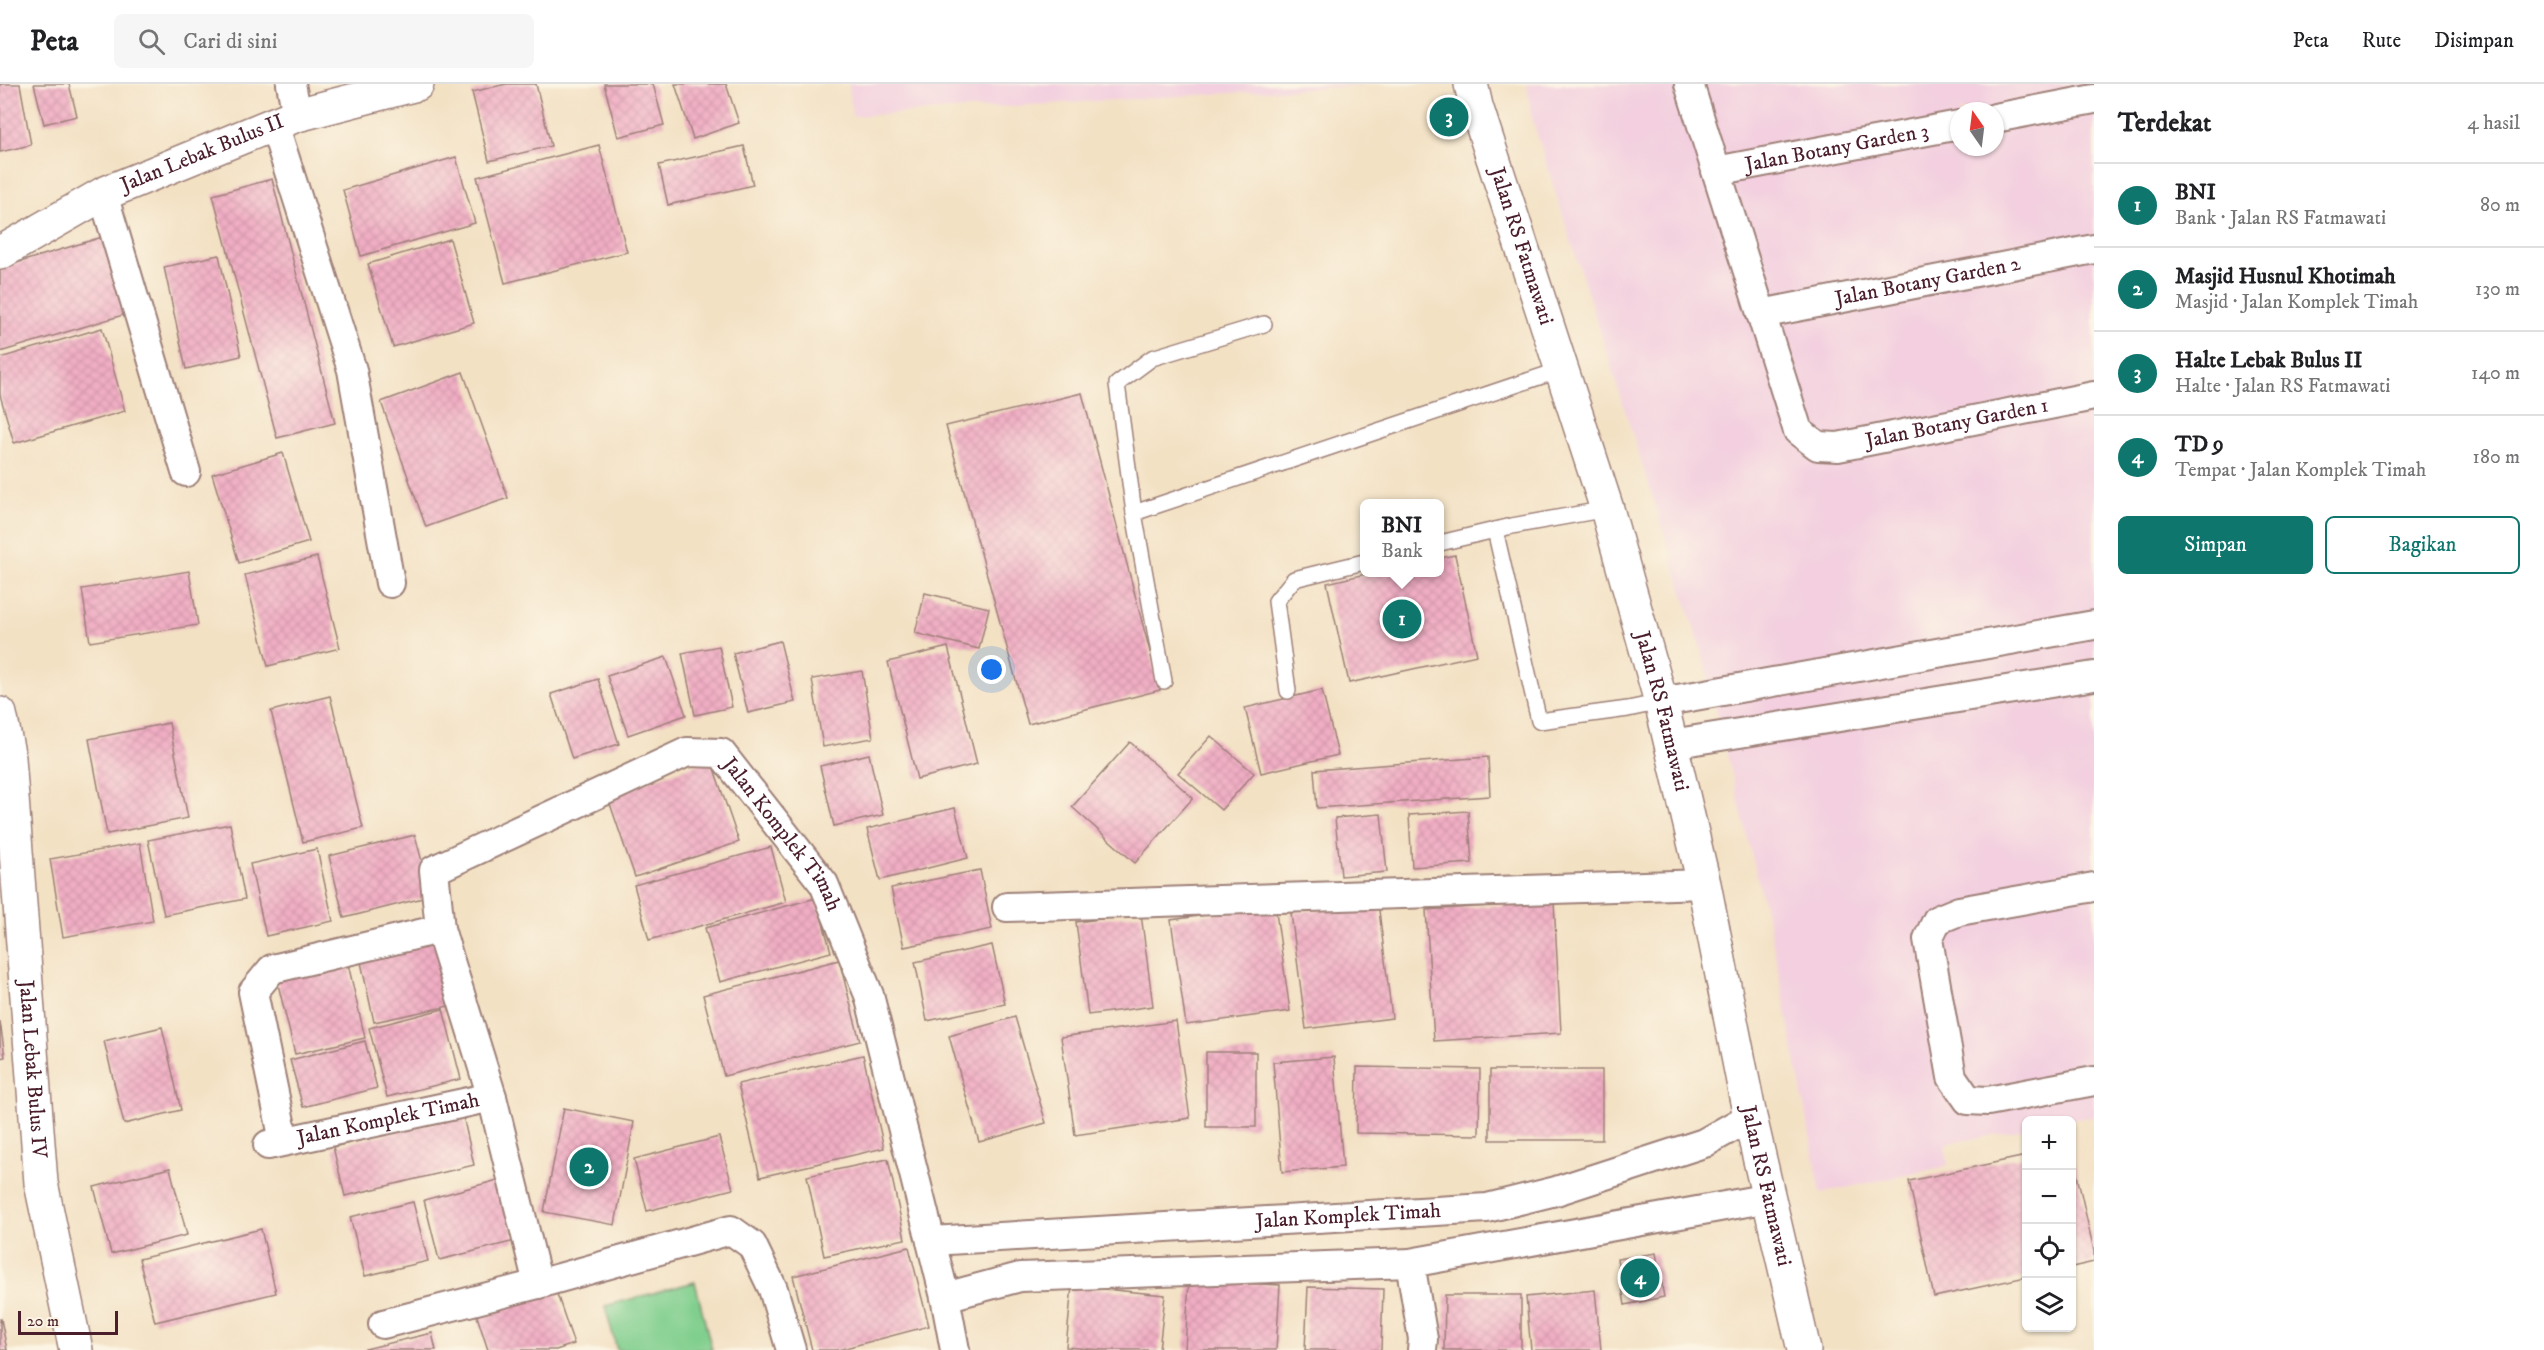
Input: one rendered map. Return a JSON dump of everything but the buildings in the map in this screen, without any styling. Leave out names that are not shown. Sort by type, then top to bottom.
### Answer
[{"type":"main road","name":"Jalan Lebak Bulus II","points":[[0,253],[103,194],[287,108],[417,84]]},
{"type":"main road","name":"Jalan RS Fatmawati","points":[[1471,84],[1560,370],[1607,508],[1660,702],[1704,884],[1750,1117],[1804,1350]]},
{"type":"main road","name":"Jalan Lebak Bulus IV","points":[[0,714],[9,758],[41,1183],[76,1350]]},
{"type":"street","points":[[1689,84],[1761,314]]},
{"type":"street","points":[[2004,116],[2094,99]]},
{"type":"street","points":[[287,108],[352,370],[390,583]]},
{"type":"street","name":"Jalan Botany Garden 3","points":[[1716,171],[1950,127]]},
{"type":"street","points":[[103,194],[186,472]]},
{"type":"street","name":"Jalan Botany Garden 2","points":[[1761,314],[2094,249]]},
{"type":"street","name":"Jalan Botany Garden 1","points":[[1761,314],[1798,431],[1818,446],[1838,447],[2094,396]]},
{"type":"street","points":[[1660,702],[2094,625]]},
{"type":"street","points":[[1671,744],[2094,676]]},
{"type":"street","name":"Jalan Komplek Timah","points":[[538,1284],[492,1097],[440,928],[434,870],[687,752],[721,753],[824,884],[869,995],[945,1297],[955,1350]]},
{"type":"street","points":[[1007,907],[1704,884]]},
{"type":"street","points":[[2094,887],[1959,911],[1937,920],[1928,939],[1952,1077],[1968,1100],[1988,1101],[2094,1081]]},
{"type":"street","name":"Jalan Komplek Timah","points":[[440,928],[272,969],[253,992],[276,1143],[492,1097]]},
{"type":"street","name":"Jalan Komplek Timah","points":[[931,1241],[1487,1208],[1556,1191],[1704,1143],[1750,1117]]},
{"type":"street","points":[[945,1297],[1020,1277],[1410,1263],[1770,1198]]},
{"type":"street","points":[[383,1324],[538,1284],[731,1230],[752,1245],[773,1289],[791,1350]]},
{"type":"street","points":[[1015,1237],[1020,1277]]},
{"type":"street","points":[[1410,1263],[1423,1339],[1422,1350]]},
{"type":"lane","points":[[1164,681],[1134,513],[1117,384],[1152,358],[1264,324]]},
{"type":"lane","points":[[1134,513],[1560,370]]},
{"type":"lane","points":[[1444,542],[1607,508]]},
{"type":"lane","points":[[1495,530],[1539,721],[1628,709],[1660,702]]},
{"type":"lane","points":[[1288,691],[1276,601],[1294,579],[1360,563]]},
{"type":"shaded area","points":[[849,84],[1364,84],[1364,85],[852,116]]},
{"type":"shaded area","points":[[1527,84],[2094,84],[2094,1116],[2076,1119],[2076,1116],[2022,1116],[2022,1130],[1945,1144],[1948,1166],[1821,1193],[1771,933],[1701,649],[1531,115]]},
{"type":"green space","points":[[695,1282],[712,1350],[617,1350],[605,1306]]},
{"type":"place","name":"Halte Lebak Bulus II","points":[[1449,117]]},
{"type":"place","name":"BNI","points":[[1402,619]]},
{"type":"place","name":"Masjid Husnul Khotimah","points":[[589,1167]]},
{"type":"place","name":"TD 9","points":[[1640,1278]]}]
